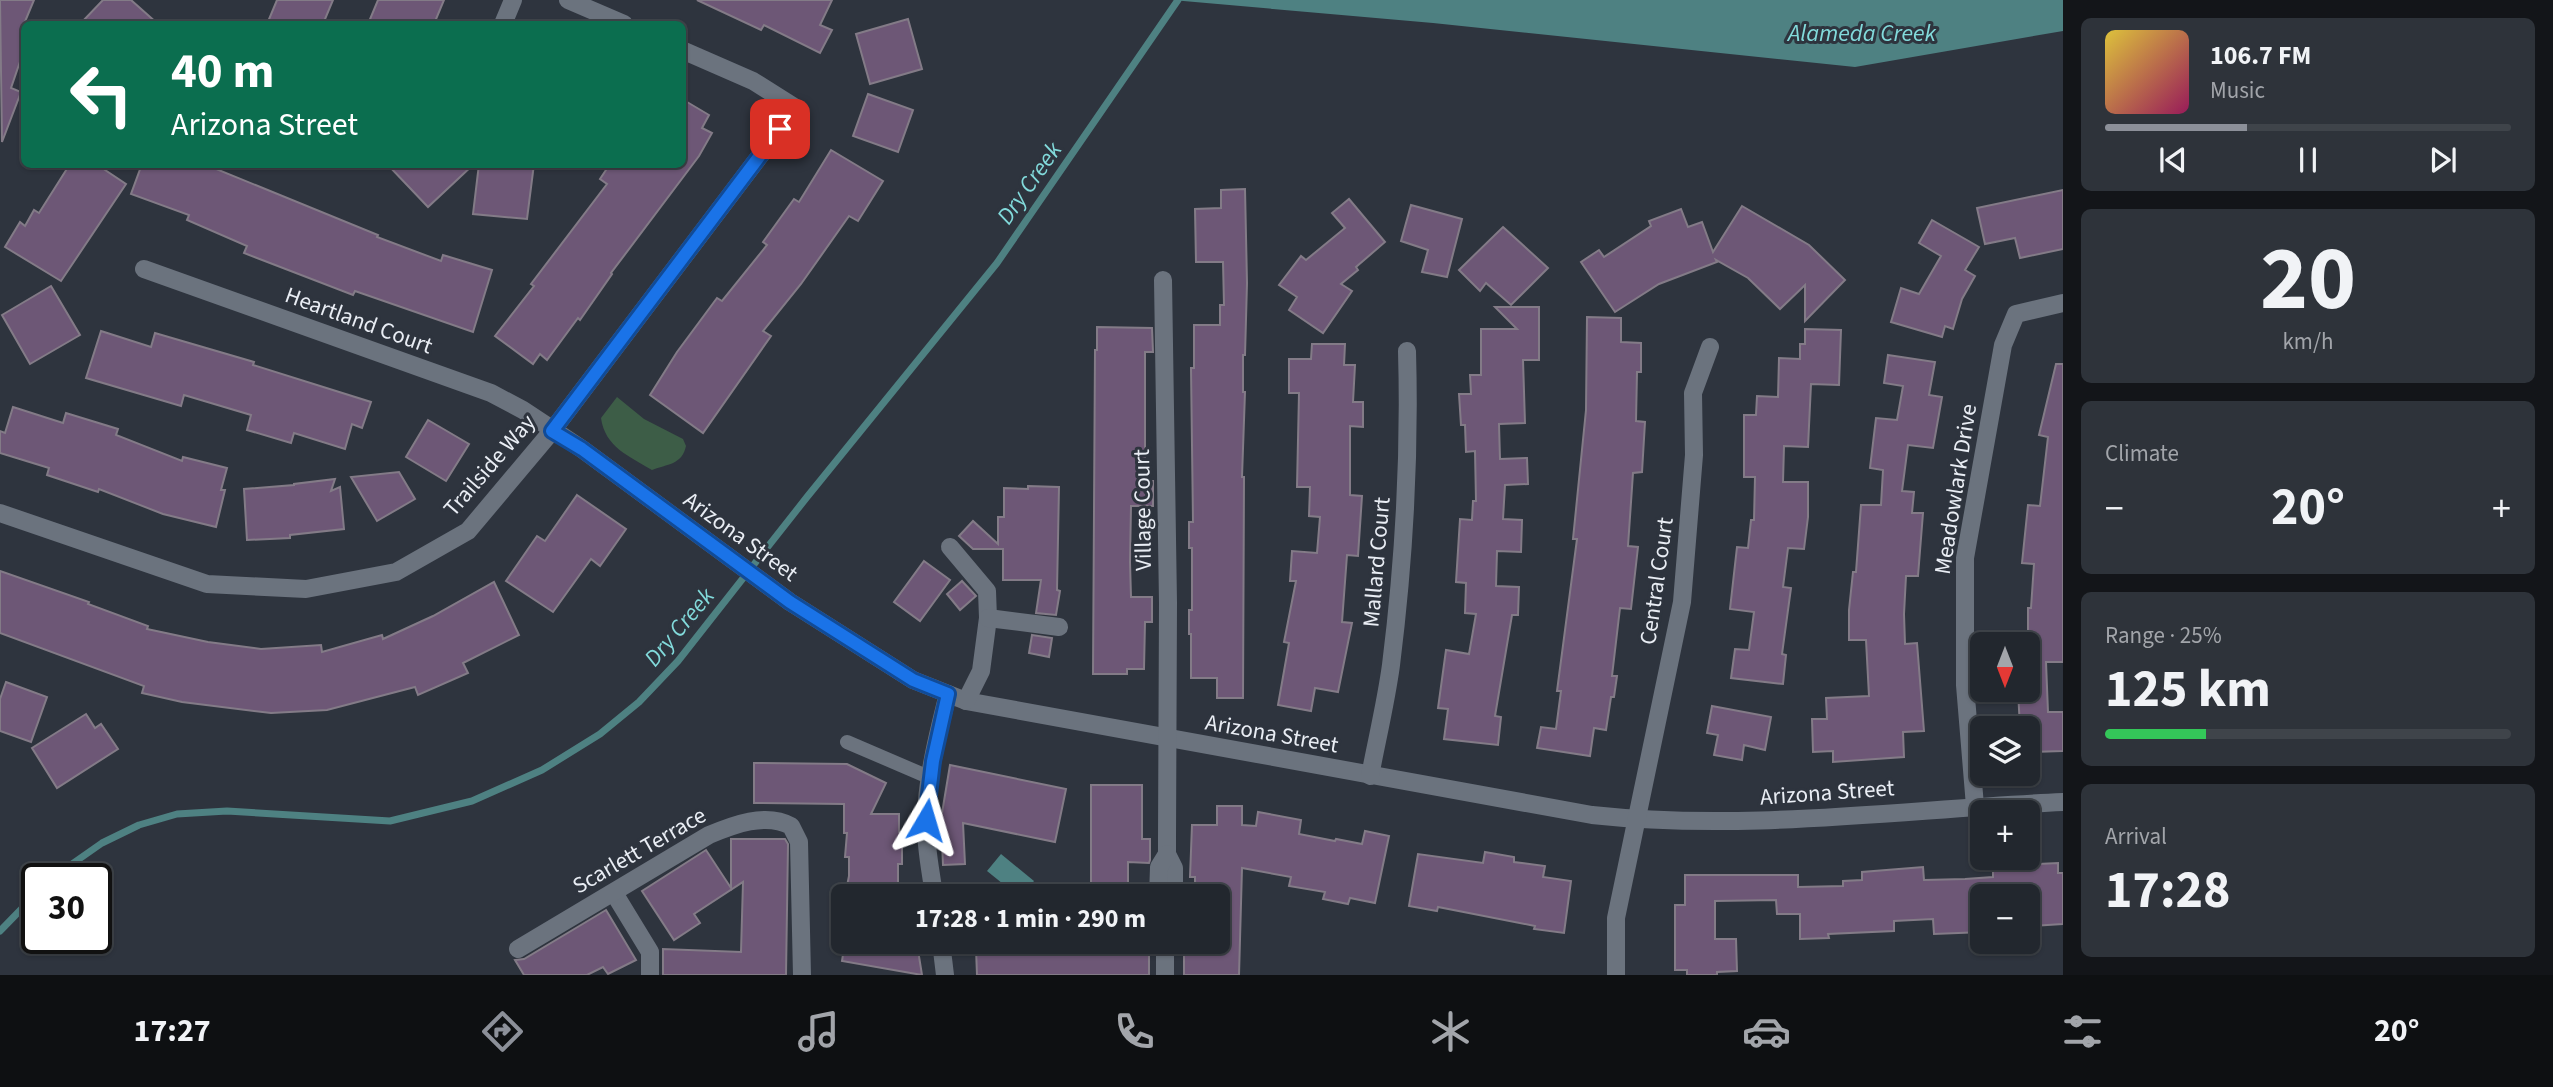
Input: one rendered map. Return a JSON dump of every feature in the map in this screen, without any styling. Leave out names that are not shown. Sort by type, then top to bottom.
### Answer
[{"type":"street","points":[[504,21],[513,0]]},
{"type":"street","points":[[568,0],[617,21]]},
{"type":"street","name":"Trailside Way","points":[[0,513],[207,584],[306,589],[396,572],[468,531],[552,431],[796,108],[752,81],[686,52]]},
{"type":"street","name":"Heartland Court","points":[[144,269],[491,393],[523,410],[552,431]]},
{"type":"street","name":"Village Court","points":[[1163,280],[1168,603],[1167,854]]},
{"type":"street","name":"Meadowlark Drive","points":[[1975,800],[1965,685],[1965,558],[2003,345],[2017,314],[2063,303]]},
{"type":"street","name":"Central Court","points":[[1616,975],[1616,918],[1682,602],[1694,455],[1693,393],[1710,347]]},
{"type":"street","name":"Mallard Court","points":[[1370,776],[1391,668],[1404,537],[1409,434],[1407,351]]},
{"type":"street","name":"Arizona Street","points":[[552,431],[582,449],[790,602],[913,680],[966,701],[1370,776],[1592,815],[1635,820],[1768,822],[1970,806]]},
{"type":"street","points":[[950,547],[987,591],[988,618],[981,671],[966,701]]},
{"type":"street","points":[[988,618],[1059,626]]},
{"type":"street","points":[[932,884],[926,820],[941,720],[948,694]]},
{"type":"street","name":"Arizona Street","points":[[2040,803],[2063,802]]},
{"type":"street","name":"Scarlett Terrace","points":[[518,949],[709,835],[731,826],[763,820],[791,825],[800,842],[802,975]]},
{"type":"street","points":[[1158,884],[1158,867],[1167,854]]},
{"type":"street","points":[[1167,854],[1174,869],[1174,884]]},
{"type":"street","points":[[614,893],[650,952],[650,975]]},
{"type":"street","points":[[942,954],[945,975]]},
{"type":"street","points":[[1165,954],[1165,975]]},
{"type":"lane","points":[[847,742],[931,778]]},
{"type":"shaded area","points":[[617,397],[644,419],[683,439],[686,446],[681,457],[673,463],[652,470],[619,450],[607,436],[601,418]]},
{"type":"water","name":"Alameda Creek","points":[[1172,0],[2063,0],[2063,31],[1855,67],[1433,23]]},
{"type":"water","points":[[1001,854],[1034,881],[1032,884],[1003,884],[987,871]]},
{"type":"building","points":[[0,0],[34,0],[25,21],[21,21],[21,59],[11,88],[21,92],[2,142]]},
{"type":"building","points":[[103,0],[131,0],[155,21],[83,21]]},
{"type":"building","points":[[277,0],[333,0],[324,21],[268,21]]},
{"type":"building","points":[[378,0],[444,0],[435,21],[369,21]]},
{"type":"building","points":[[697,0],[832,0],[820,25],[832,30],[820,53],[764,25],[761,30]]},
{"type":"building","points":[[908,19],[922,69],[870,84],[856,34]]},
{"type":"building","points":[[868,94],[913,110],[898,152],[853,136]]},
{"type":"building","points":[[686,101],[709,115],[702,128],[712,133],[699,156],[611,273],[580,320],[578,318],[547,360],[540,354],[533,364],[495,336],[607,184],[600,179],[607,168],[686,168]]},
{"type":"building","points":[[831,150],[883,181],[858,221],[849,216],[801,284],[763,331],[771,336],[703,433],[650,395],[677,352],[717,298],[722,301],[767,245],[763,242],[794,199],[799,202]]},
{"type":"building","points":[[67,168],[102,168],[126,184],[61,281],[5,247],[20,222],[25,226],[34,210],[39,213]]},
{"type":"building","points":[[141,168],[214,168],[441,261],[443,255],[492,270],[473,332],[355,291],[353,295],[244,253],[247,246],[187,220],[189,215],[131,194]]},
{"type":"building","points":[[391,168],[470,168],[428,207]]},
{"type":"building","points":[[479,168],[533,168],[527,219],[473,214]]},
{"type":"building","points":[[1245,189],[1247,283],[1243,355],[1243,698],[1217,698],[1217,678],[1191,678],[1191,368],[1194,368],[1194,325],[1220,325],[1220,305],[1224,305],[1223,262],[1196,262],[1195,209],[1221,208],[1221,190]]},
{"type":"building","points":[[2063,190],[2063,249],[2020,258],[2015,238],[1985,244],[1977,208]]},
{"type":"building","points":[[1349,199],[1385,242],[1341,284],[1352,291],[1323,333],[1289,310],[1297,297],[1279,285],[1301,256],[1306,260],[1345,228],[1332,213]]},
{"type":"building","points":[[1411,205],[1462,219],[1447,277],[1422,272],[1428,250],[1401,241]]},
{"type":"building","points":[[1742,206],[1809,245],[1845,280],[1805,321],[1805,285],[1780,309],[1748,278],[1716,260],[1717,262],[1659,284],[1615,312],[1581,262],[1599,250],[1604,257],[1651,226],[1649,221],[1681,209],[1688,227],[1702,222],[1713,252]]},
{"type":"building","points":[[1932,220],[1979,247],[1965,270],[1975,276],[1962,299],[1953,329],[1945,326],[1942,337],[1891,322],[1901,288],[1919,294],[1941,256],[1919,243]]},
{"type":"building","points":[[1503,227],[1548,268],[1511,305],[1486,283],[1480,291],[1459,270]]},
{"type":"building","points":[[51,286],[80,335],[30,364],[2,315]]},
{"type":"building","points":[[1495,307],[1539,307],[1539,360],[1523,360],[1525,423],[1499,424],[1500,459],[1527,458],[1528,484],[1505,485],[1503,519],[1522,520],[1521,552],[1497,551],[1496,586],[1519,587],[1518,615],[1512,615],[1495,716],[1501,717],[1498,745],[1444,739],[1448,709],[1438,708],[1446,650],[1469,654],[1476,614],[1465,613],[1466,583],[1456,582],[1460,519],[1472,520],[1473,501],[1476,501],[1475,451],[1466,452],[1465,425],[1461,425],[1459,394],[1471,394],[1470,375],[1481,375],[1481,329],[1517,329]]},
{"type":"building","points":[[1587,317],[1621,318],[1621,342],[1641,343],[1641,372],[1637,372],[1636,421],[1645,422],[1642,472],[1633,473],[1628,546],[1638,547],[1631,609],[1620,608],[1612,676],[1617,676],[1614,697],[1611,697],[1606,730],[1594,728],[1590,756],[1537,748],[1541,727],[1556,729],[1561,691],[1557,691],[1577,539],[1573,539],[1586,410]]},
{"type":"building","points":[[1097,327],[1152,328],[1153,352],[1145,352],[1145,481],[1153,481],[1153,506],[1131,506],[1130,562],[1131,597],[1152,597],[1152,622],[1145,622],[1144,669],[1127,669],[1127,674],[1093,674]]},
{"type":"building","points":[[1805,329],[1841,330],[1839,385],[1811,384],[1808,447],[1784,446],[1783,482],[1808,482],[1808,517],[1804,549],[1788,548],[1783,587],[1791,588],[1782,654],[1786,655],[1783,684],[1731,678],[1735,649],[1749,650],[1754,612],[1730,609],[1737,547],[1748,548],[1751,520],[1754,520],[1755,477],[1744,477],[1744,415],[1756,415],[1757,396],[1778,397],[1779,358],[1800,359],[1800,344],[1805,344]]},
{"type":"building","points":[[101,331],[151,347],[155,333],[254,362],[253,365],[371,402],[362,428],[352,424],[345,449],[294,433],[291,443],[247,430],[251,415],[184,395],[181,406],[86,378]]},
{"type":"building","points":[[1312,344],[1345,344],[1344,365],[1355,365],[1353,402],[1363,402],[1363,427],[1350,426],[1350,495],[1362,496],[1358,556],[1347,555],[1342,622],[1352,623],[1338,692],[1315,688],[1311,711],[1278,705],[1289,643],[1284,642],[1296,581],[1290,581],[1292,551],[1317,553],[1320,517],[1309,516],[1310,487],[1297,487],[1299,393],[1289,393],[1289,359],[1311,359]]},
{"type":"building","points":[[1888,355],[1935,362],[1929,395],[1942,397],[1933,448],[1908,445],[1902,491],[1914,492],[1912,513],[1923,513],[1918,576],[1906,576],[1904,614],[1905,644],[1917,643],[1924,731],[1903,732],[1904,757],[1833,762],[1833,751],[1813,752],[1812,719],[1827,719],[1826,698],[1869,696],[1866,640],[1849,640],[1849,610],[1853,572],[1856,572],[1861,505],[1881,505],[1883,470],[1870,468],[1876,418],[1897,420],[1903,386],[1884,383]]},
{"type":"building","points":[[2056,364],[2063,364],[2063,662],[2046,662],[2048,712],[2063,712],[2063,751],[2040,752],[2040,716],[2019,716],[2019,702],[2040,702],[2040,632],[2028,632],[2028,608],[2031,608],[2034,564],[2022,563],[2028,505],[2040,506],[2048,437],[2039,435]]},
{"type":"building","points":[[13,407],[63,423],[66,413],[118,429],[116,435],[182,461],[183,457],[227,468],[216,527],[163,514],[99,489],[98,492],[47,475],[49,468],[0,453],[0,431],[5,433]]},
{"type":"building","points":[[428,420],[469,444],[446,481],[406,457]]},
{"type":"building","points":[[399,472],[415,499],[377,521],[351,477]]},
{"type":"building","points":[[335,479],[331,491],[340,487],[344,529],[290,535],[290,538],[247,540],[244,489]]},
{"type":"building","points":[[1028,486],[1059,487],[1057,590],[1060,591],[1056,615],[1036,613],[1041,580],[1003,580],[1003,549],[973,549],[959,536],[973,521],[998,544],[998,517],[1004,517],[1004,488],[1028,489]]},
{"type":"building","points":[[577,495],[626,529],[600,566],[591,559],[553,612],[506,581],[537,536],[545,541]]},
{"type":"building","points":[[924,561],[950,580],[920,621],[894,602]]},
{"type":"building","points":[[0,571],[89,602],[88,604],[148,626],[147,629],[208,642],[261,649],[321,645],[322,652],[382,635],[383,639],[433,616],[494,582],[519,635],[463,663],[468,673],[418,695],[415,687],[327,710],[271,713],[182,702],[142,693],[144,686],[0,633]]},
{"type":"building","points":[[962,581],[976,596],[960,610],[947,594]]},
{"type":"building","points":[[1032,635],[1052,638],[1049,657],[1029,653]]},
{"type":"building","points":[[6,682],[47,697],[31,742],[0,731],[0,699]]},
{"type":"building","points":[[1712,706],[1771,717],[1765,750],[1744,745],[1742,760],[1714,755],[1718,735],[1707,733]]},
{"type":"building","points":[[86,714],[95,728],[101,724],[118,749],[57,788],[32,748]]},
{"type":"building","points":[[754,763],[847,764],[886,783],[871,814],[899,814],[902,864],[898,864],[898,883],[847,884],[849,857],[845,857],[847,833],[844,833],[844,804],[754,803]]},
{"type":"building","points":[[950,765],[1066,789],[1055,842],[963,823],[965,864],[943,865],[941,819]]},
{"type":"building","points":[[1091,785],[1142,785],[1142,839],[1150,839],[1149,863],[1128,862],[1128,884],[1091,884]]},
{"type":"building","points":[[1217,806],[1242,806],[1242,825],[1256,826],[1258,812],[1301,820],[1299,834],[1335,841],[1362,844],[1365,831],[1389,836],[1375,903],[1350,898],[1348,904],[1323,899],[1325,892],[1289,886],[1291,877],[1242,868],[1239,975],[1184,975],[1184,954],[1230,954],[1230,884],[1195,884],[1195,877],[1190,877],[1192,825],[1217,825]]},
{"type":"building","points":[[731,839],[785,839],[788,844],[786,975],[663,975],[663,949],[741,952],[743,882],[694,914],[700,923],[674,940],[642,891],[706,850],[731,888]]},
{"type":"building","points":[[1485,852],[1514,857],[1514,862],[1545,866],[1543,877],[1571,881],[1564,933],[1534,929],[1535,926],[1438,907],[1437,911],[1409,906],[1418,854],[1483,863]]},
{"type":"building","points":[[2058,863],[2058,873],[2063,873],[2063,924],[2040,925],[2040,884],[1970,884],[1970,933],[1934,934],[1933,919],[1894,921],[1894,931],[1828,934],[1829,938],[1800,939],[1800,914],[1777,914],[1776,900],[1715,901],[1715,939],[1736,939],[1737,971],[1717,972],[1717,975],[1687,975],[1687,970],[1675,970],[1675,905],[1685,905],[1685,875],[1798,875],[1798,887],[1843,886],[1843,881],[1862,880],[1862,872],[1923,867],[1924,880],[1965,879],[1993,877],[1993,870],[2040,870],[2040,864]]},
{"type":"building","points":[[606,910],[636,960],[608,974],[603,967],[587,975],[524,975],[515,960],[524,959]]},
{"type":"building","points":[[843,954],[919,954],[922,975],[842,961]]},
{"type":"building","points":[[976,954],[1149,954],[1149,975],[977,975]]},
{"type":"waterway","name":"Dry Creek","points":[[73,863],[102,843],[139,825],[177,814],[227,811],[390,821],[472,801],[542,770],[600,734],[639,702],[678,661],[997,263],[1178,0]]},
{"type":"waterway","name":"Dry Creek","points":[[0,931],[21,909]]},
{"type":"route","points":[[780,129],[552,431],[582,449],[790,602],[913,680],[948,694],[933,761],[926,820]]}]
